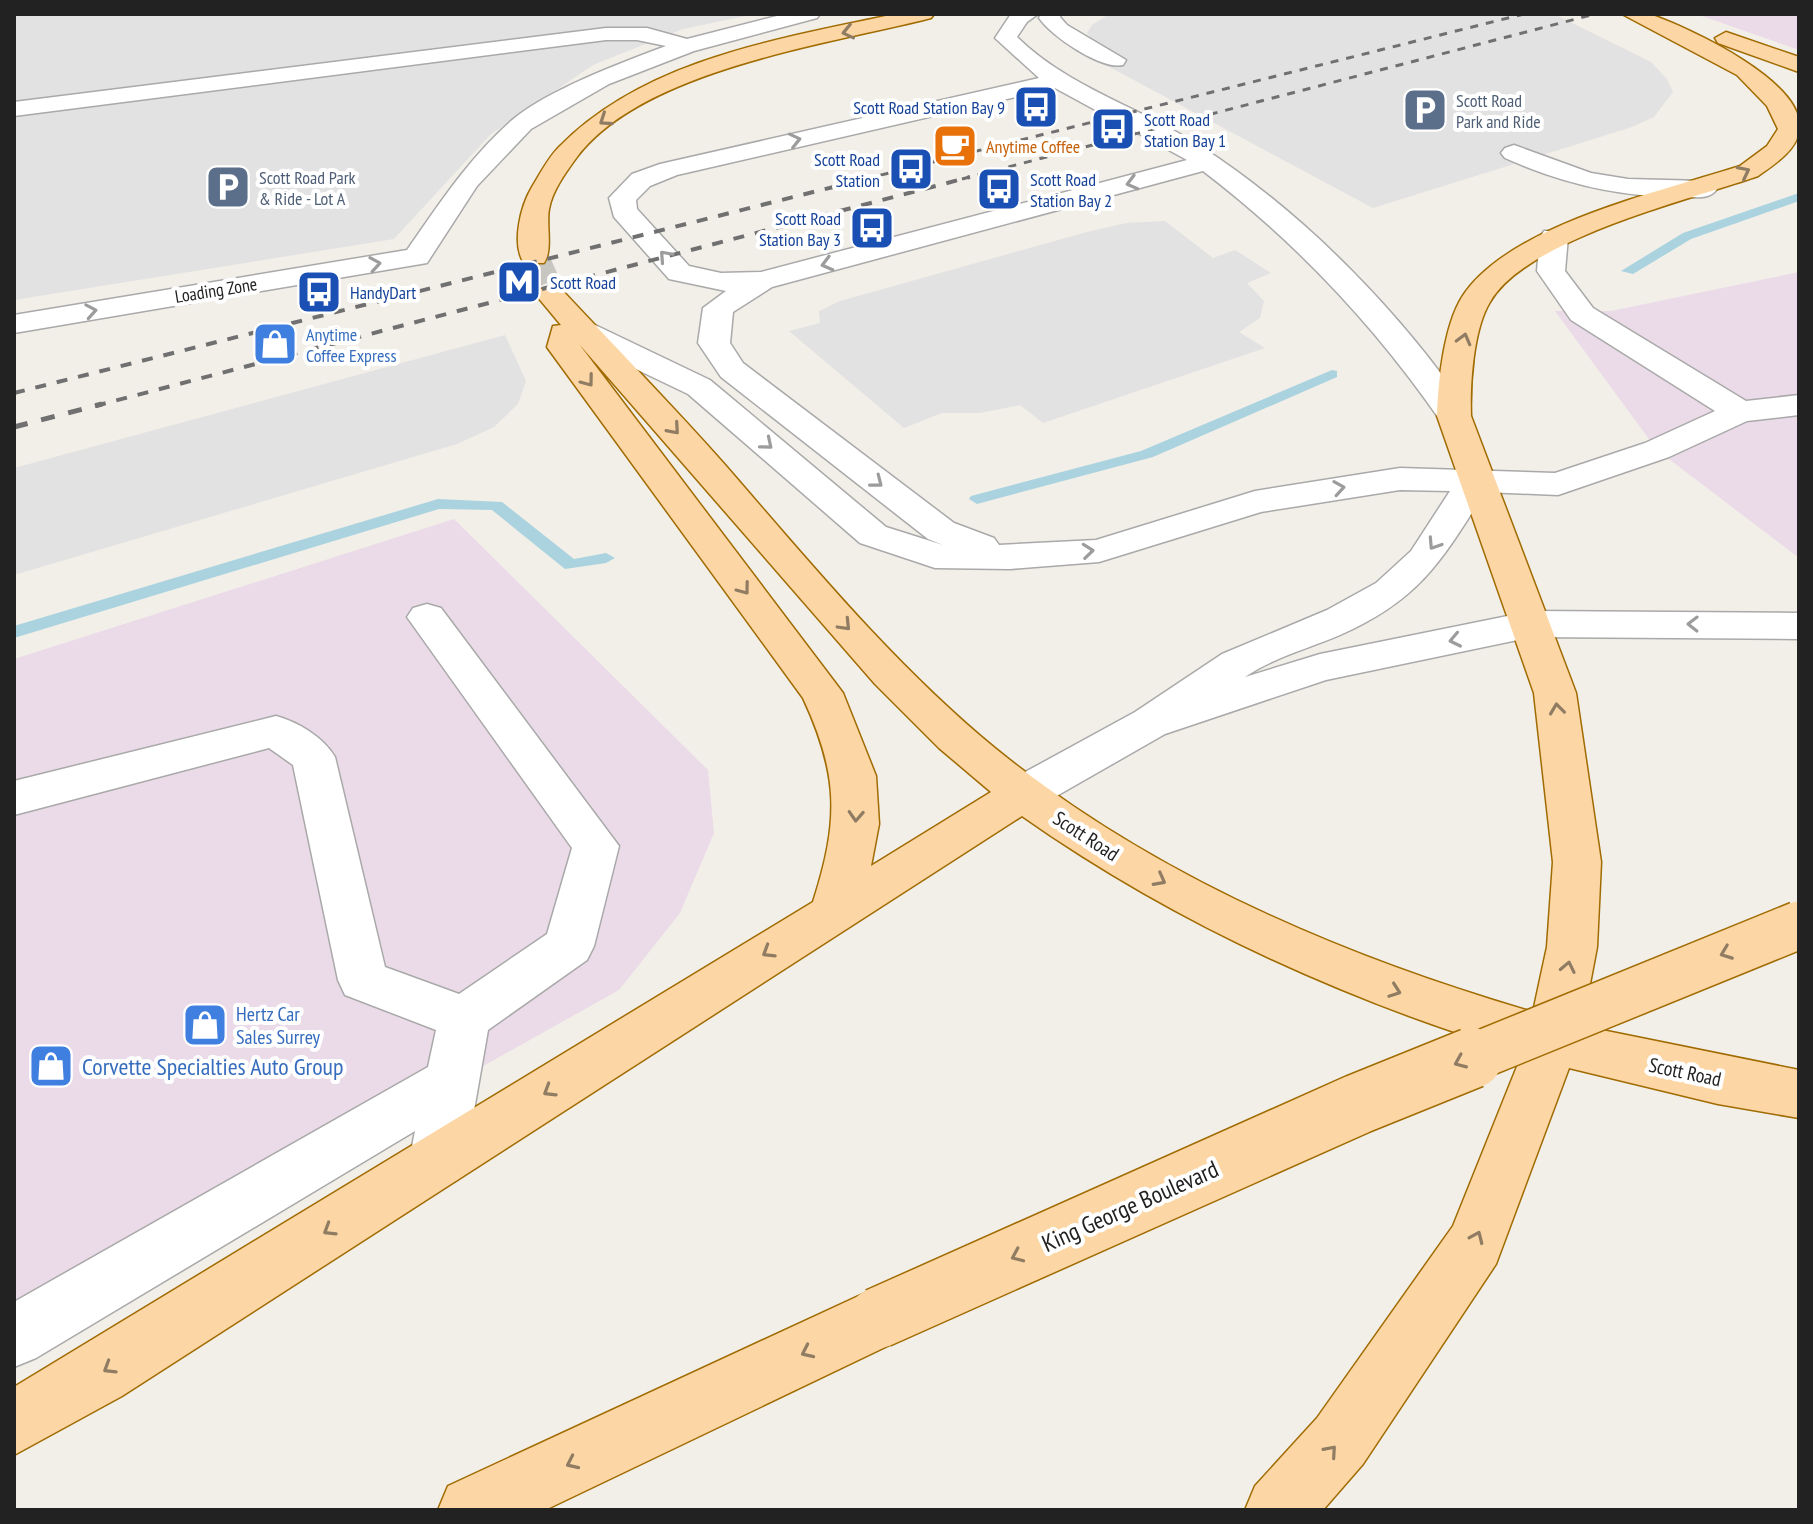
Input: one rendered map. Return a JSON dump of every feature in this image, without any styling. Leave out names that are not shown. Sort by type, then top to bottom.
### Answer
[{"type":"main road","points":[[534,257],[535,216],[548,178],[568,151],[595,126],[633,101],[714,67],[924,14]]},
{"type":"main road","points":[[1279,1510],[1340,1441],[1475,1244],[1552,1044],[1572,947],[1577,862],[1555,693],[1454,416],[1454,373],[1475,300],[1514,259],[1554,237],[1704,189],[1749,171],[1776,151],[1790,129],[1781,104],[1757,77],[1713,49],[1632,14]]},
{"type":"main road","points":[[1657,14],[1799,65]]},
{"type":"main road","points":[[566,312],[563,347],[822,693],[844,736],[857,778],[857,820],[849,866],[834,910]]},
{"type":"main road","name":"Scott Road","points":[[566,312],[651,401],[827,606],[954,737],[1023,794],[1118,858],[1225,915],[1371,982],[1552,1044],[1799,1094]]},
{"type":"main road","points":[[14,1423],[100,1374],[1023,794]]},
{"type":"main road","name":"King George Boulevard","points":[[472,1510],[878,1318],[1358,1104],[1799,925]]},
{"type":"lane","points":[[14,109],[634,31],[686,46],[810,14]]},
{"type":"lane","points":[[1028,14],[1019,18],[1006,38],[1024,58],[1055,81],[1169,137],[1255,197],[1398,336],[1454,416]]},
{"type":"lane","points":[[1051,14],[1049,18],[1059,30],[1115,60]]},
{"type":"lane","name":"Loading Zone","points":[[14,324],[417,257],[467,181],[522,124],[601,79],[686,46]]},
{"type":"lane","points":[[1055,81],[669,169],[641,180],[622,198],[624,211],[679,273],[721,282],[762,281],[1207,162]]},
{"type":"lane","points":[[1514,153],[1571,178],[1596,185],[1704,189]]},
{"type":"lane","points":[[1554,237],[1551,271],[1582,314],[1740,412]]},
{"type":"lane","points":[[762,281],[718,308],[714,343],[732,370],[941,531],[1010,557]]},
{"type":"lane","points":[[566,312],[699,387],[873,535],[935,556],[1010,557],[1099,551],[1270,499],[1400,479],[1476,479],[1558,484],[1657,450],[1740,412],[1799,405]]},
{"type":"lane","points":[[1023,794],[1150,723],[1236,664],[1341,619],[1390,592],[1424,559],[1476,479]]},
{"type":"lane","points":[[1748,625],[1799,607]]},
{"type":"lane","points":[[427,617],[596,846],[569,946],[464,1018],[437,1162]]},
{"type":"lane","points":[[1150,723],[1320,668],[1532,624],[1799,626]]},
{"type":"lane","points":[[14,798],[276,731],[313,757],[363,980],[464,1018]]},
{"type":"lane","points":[[14,1336],[452,1081]]},
{"type":"shaded area","name":"Scott Road Park & Ride - Lot A","points":[[14,14],[755,14],[683,29],[593,65],[491,134],[394,239],[14,300]]},
{"type":"shaded area","name":"Scott Road Park and Ride","points":[[1109,14],[1554,14],[1651,62],[1667,79],[1673,92],[1654,117],[1632,127],[1373,208],[1074,48],[1093,41],[1087,33],[1092,25]]},
{"type":"shaded area","points":[[1696,14],[1799,14],[1799,50]]},
{"type":"shaded area","points":[[1165,221],[1213,258],[1235,250],[1271,273],[1247,283],[1264,301],[1260,318],[1239,332],[1265,348],[1043,423],[1020,405],[980,413],[942,413],[904,428],[789,331],[820,323],[819,311],[840,301],[1087,232],[1126,223]]},
{"type":"shaded area","points":[[1799,272],[1799,558],[1657,450],[1555,311],[1611,311]]},
{"type":"shaded area","points":[[505,335],[526,381],[518,404],[494,427],[457,444],[14,575],[14,468]]},
{"type":"shaded area","points":[[454,519],[708,770],[714,833],[680,913],[619,990],[14,1329],[14,659]]},
{"type":"waterway","points":[[1628,271],[1687,236],[1799,197]]},
{"type":"waterway","points":[[977,499],[1147,454],[1332,374]]},
{"type":"waterway","points":[[14,632],[438,504],[496,505],[571,565],[606,558]]},
{"type":"tunnel","points":[[534,257],[551,295]]},
{"type":"railway","points":[[865,179],[1524,14]]},
{"type":"railway","points":[[962,179],[1595,14]]},
{"type":"railway","points":[[14,393],[873,177]]},
{"type":"railway","points":[[95,406],[970,177]]},
{"type":"railway","points":[[14,427],[102,404]]},
{"type":"place","name":"Scott Road Station Bay 9","points":[[1036,107]]},
{"type":"place","name":"Scott Road Park and Ride","points":[[1425,110]]},
{"type":"place","name":"Scott Road Station Bay 1","points":[[1113,129]]},
{"type":"place","name":"Anytime Coffee","points":[[955,146]]},
{"type":"place","name":"Scott Road Station","points":[[911,169]]},
{"type":"place","name":"Scott Road Park & Ride - Lot A","points":[[228,187]]},
{"type":"place","name":"Scott Road Station Bay 2","points":[[999,189]]},
{"type":"place","name":"Scott Road Station Bay 3","points":[[872,228]]},
{"type":"place","name":"Scott Road","points":[[519,282]]},
{"type":"place","name":"HandyDart","points":[[319,292]]},
{"type":"place","name":"Anytime Coffee Express","points":[[275,344]]},
{"type":"place","name":"Hertz Car Sales Surrey","points":[[205,1025]]},
{"type":"place","name":"Corvette Specialties Auto Group","points":[[51,1066]]}]
